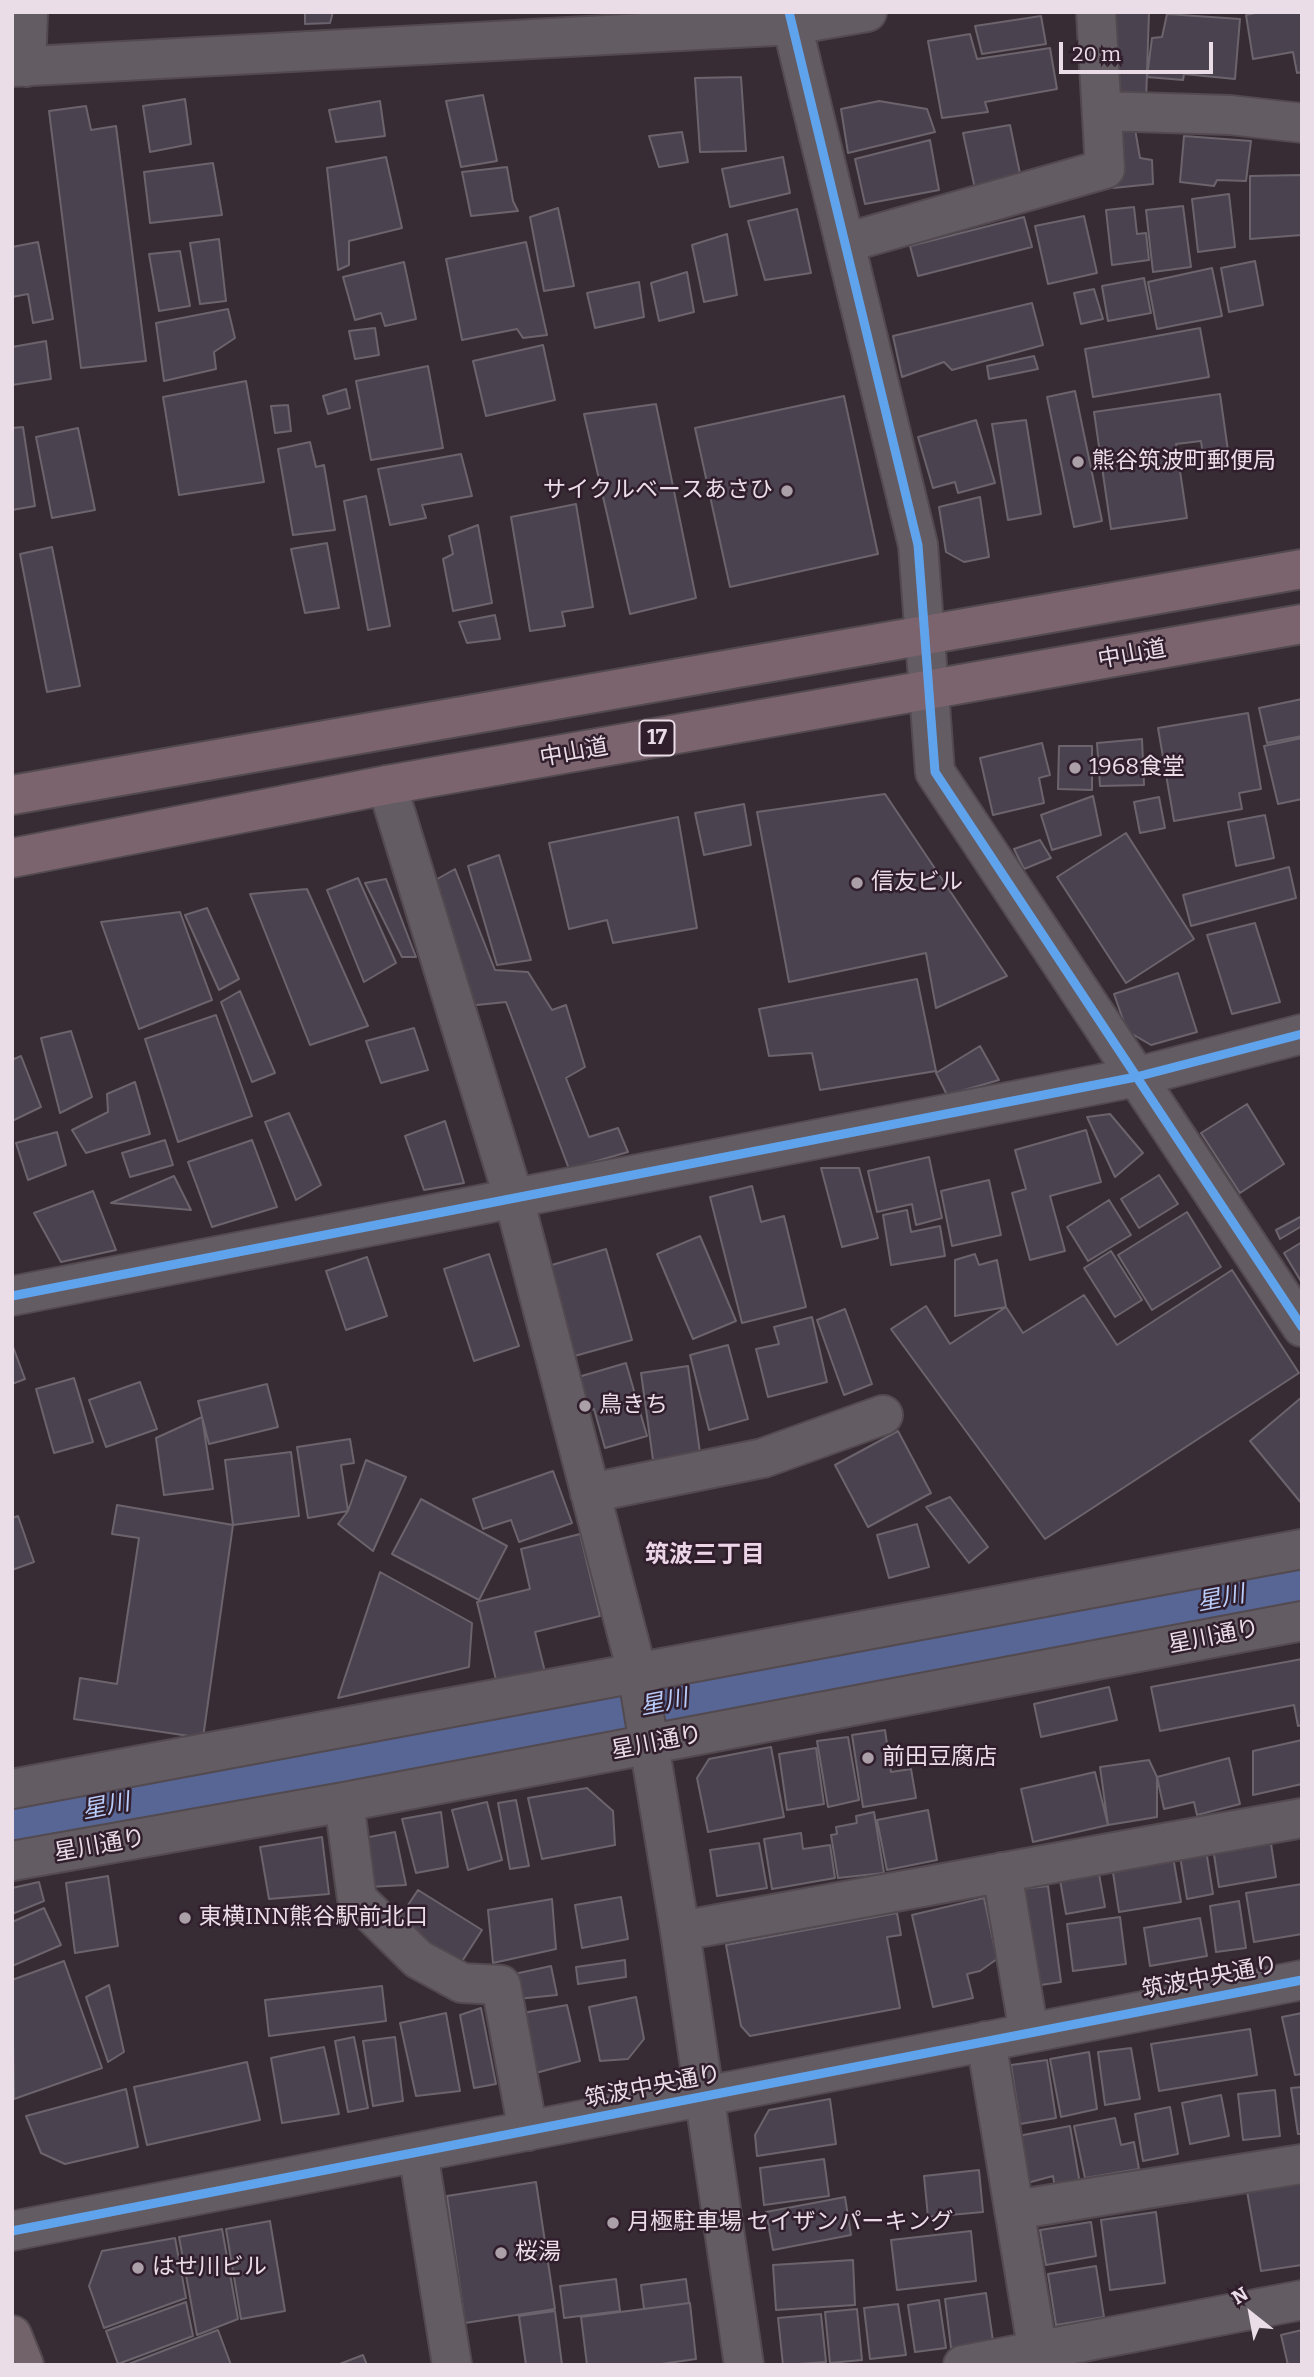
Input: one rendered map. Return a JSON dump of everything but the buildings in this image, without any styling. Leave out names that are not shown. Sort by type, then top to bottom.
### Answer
[{"type":"highway","points":[[12,795],[1302,569]]},
{"type":"highway","name":"中山道","points":[[12,858],[387,785],[1302,624]]},
{"type":"main road","points":[[12,2335],[24,2365]]},
{"type":"street","points":[[28,12],[19,67],[791,19],[866,12]]},
{"type":"street","points":[[845,243],[1105,169],[1096,12]]},
{"type":"street","points":[[791,19],[918,545],[935,772],[1302,1327]]},
{"type":"street","points":[[1102,111],[1230,115],[1302,123]]},
{"type":"street","points":[[387,785],[513,1199],[637,1672],[680,1931],[744,2365]]},
{"type":"street","points":[[12,1296],[1136,1077],[1302,1034]]},
{"type":"street","points":[[590,1493],[763,1458],[883,1415]]},
{"type":"street","points":[[12,1789],[1302,1549]]},
{"type":"street","name":"星川通り","points":[[12,1861],[344,1802],[1302,1620]]},
{"type":"street","points":[[344,1802],[356,1899],[418,1959],[463,1983],[501,1985],[528,2132]]},
{"type":"street","points":[[680,1931],[1302,1818]]},
{"type":"street","points":[[1002,1872],[1029,2033]]},
{"type":"street","name":"筑波中央通り","points":[[12,2231],[1302,1980]]},
{"type":"street","points":[[986,2041],[1039,2358]]},
{"type":"street","points":[[418,2152],[452,2365]]},
{"type":"street","points":[[1014,2210],[1302,2164]]},
{"type":"street","points":[[963,2365],[1039,2358],[1302,2300]]},
{"type":"waterway","name":"星川","points":[[25,1822],[1302,1584]]},
{"type":"cycle path","points":[[789,12],[918,545],[935,772],[1302,1327]]},
{"type":"cycle path","points":[[12,1296],[1136,1077],[1302,1034]]},
{"type":"cycle path","points":[[12,2231],[1302,1980]]},
{"type":"place","name":"熊谷筑波町郵便局","points":[[1078,462]]},
{"type":"place","name":"サイクルベースあさひ","points":[[787,491]]},
{"type":"place","name":"1968食堂","points":[[1075,768]]},
{"type":"place","name":"信友ビル","points":[[857,883]]},
{"type":"place","name":"鳥きち","points":[[585,1406]]},
{"type":"place","name":"前田豆腐店","points":[[868,1758]]},
{"type":"place","name":"東横INN熊谷駅前北口","points":[[185,1918]]},
{"type":"place","name":"月極駐車場 セイザンパーキング","points":[[613,2223]]},
{"type":"place","name":"桜湯","points":[[501,2253]]},
{"type":"place","name":"はせ川ビル","points":[[138,2268]]},
{"type":"district","name":"筑波三丁目","points":[[705,1555]]}]
